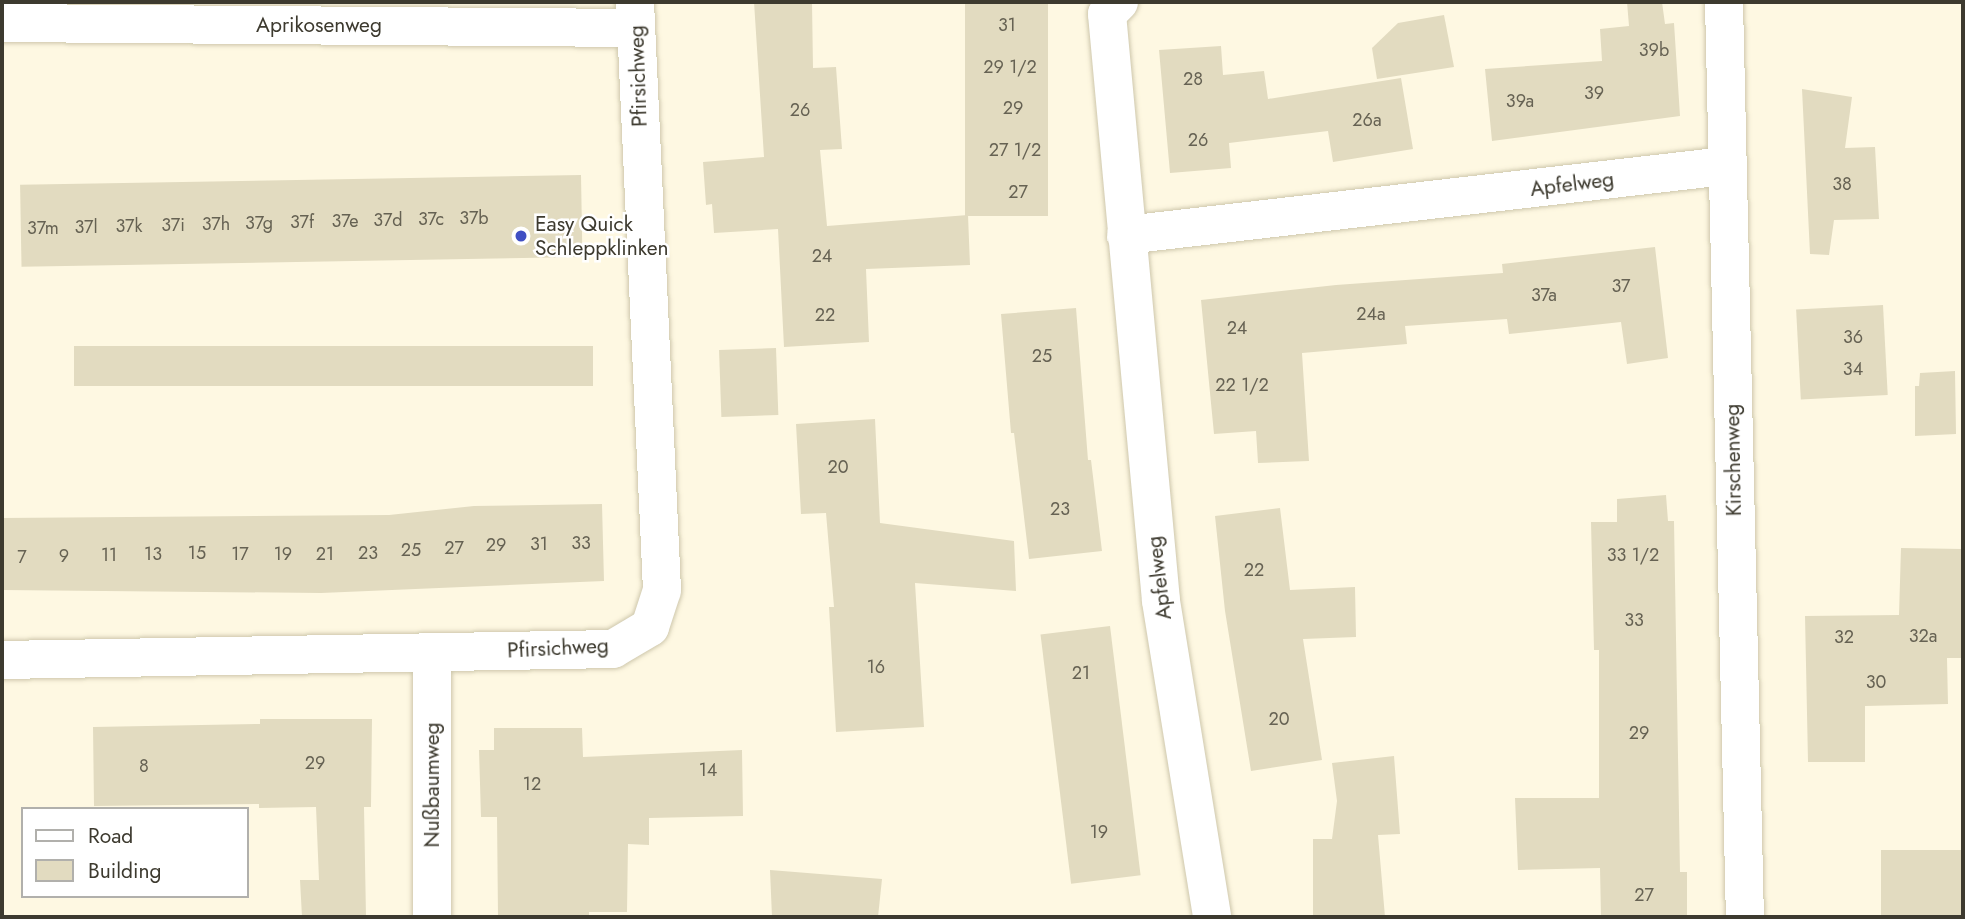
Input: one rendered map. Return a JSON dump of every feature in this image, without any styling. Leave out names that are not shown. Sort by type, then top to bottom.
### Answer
[{"type":"street","name":"Apfelweg","points":[[1119,2],[1107,14],[1161,601],[1212,917]]},
{"type":"street","name":"Kirschenweg","points":[[1724,2],[1745,917]]},
{"type":"street","name":"Aprikosenweg","points":[[2,23],[635,15]]},
{"type":"street","name":"Pfirsichweg","points":[[2,660],[613,649],[650,627],[662,590],[635,15]]},
{"type":"street","name":"Apfelweg","points":[[1126,235],[1726,166]]},
{"type":"street","name":"Nußbaumweg","points":[[432,652],[432,917]]},
{"type":"building","points":[[754,2],[812,2],[813,68],[836,67],[842,149],[820,150],[827,226],[968,215],[970,265],[866,269],[869,342],[784,347],[778,229],[714,233],[712,204],[706,205],[703,162],[764,157]]},
{"type":"building","points":[[965,2],[1048,2],[1048,216],[965,216]]},
{"type":"building","points":[[1627,2],[1662,2],[1665,24],[1674,23],[1680,116],[1492,141],[1485,69],[1602,61],[1600,29],[1629,26]]},
{"type":"building","points":[[1444,15],[1454,67],[1377,79],[1372,48],[1398,23]]},
{"type":"building","points":[[1221,46],[1223,75],[1264,71],[1268,99],[1401,78],[1413,149],[1333,162],[1328,131],[1229,143],[1231,168],[1170,173],[1159,50]]},
{"type":"building","points":[[1802,89],[1852,97],[1845,148],[1875,147],[1879,219],[1834,220],[1829,255],[1810,254]]},
{"type":"building","points":[[581,175],[582,257],[22,267],[20,185]]},
{"type":"building","points":[[1655,247],[1668,358],[1627,364],[1621,322],[1509,334],[1507,319],[1405,326],[1407,344],[1302,353],[1309,461],[1258,463],[1256,431],[1214,434],[1201,300],[1336,285],[1503,273],[1502,264]]},
{"type":"building","points":[[1883,305],[1888,395],[1801,399],[1796,310]]},
{"type":"building","points":[[1076,308],[1088,460],[1091,460],[1102,551],[1029,559],[1014,433],[1011,433],[1001,314]]},
{"type":"building","points":[[74,346],[593,346],[593,386],[74,386]]},
{"type":"building","points":[[776,348],[778,415],[721,417],[719,350]]},
{"type":"building","points":[[1955,371],[1956,434],[1915,436],[1915,386],[1919,386],[1920,373]]},
{"type":"building","points":[[875,419],[880,523],[1014,541],[1016,591],[915,583],[924,727],[836,732],[829,607],[834,607],[826,513],[801,514],[796,424]]},
{"type":"building","points":[[1666,495],[1668,521],[1674,521],[1680,872],[1687,872],[1687,917],[1601,917],[1600,868],[1518,870],[1515,798],[1599,798],[1599,650],[1594,650],[1591,522],[1617,522],[1617,499]]},
{"type":"building","points":[[602,504],[604,581],[321,593],[2,590],[2,518],[389,515],[474,506]]},
{"type":"building","points":[[1280,508],[1290,590],[1355,587],[1356,637],[1303,639],[1322,760],[1251,771],[1225,611],[1215,516]]},
{"type":"building","points":[[1901,548],[1963,549],[1963,658],[1947,658],[1948,704],[1865,706],[1865,762],[1808,762],[1805,616],[1899,615]]},
{"type":"building","points":[[1110,626],[1141,875],[1071,884],[1041,635]]},
{"type":"building","points":[[260,719],[372,719],[371,807],[364,807],[366,917],[302,917],[300,880],[319,880],[316,807],[259,808],[259,804],[94,806],[93,727],[260,724]]},
{"type":"building","points":[[494,728],[582,728],[583,757],[742,750],[743,816],[649,818],[649,845],[628,844],[627,912],[589,912],[589,917],[498,917],[497,817],[481,817],[479,750],[494,750]]},
{"type":"building","points":[[1394,756],[1400,834],[1378,835],[1385,917],[1313,917],[1313,839],[1332,839],[1337,801],[1332,763]]},
{"type":"building","points":[[1881,850],[1963,850],[1963,917],[1881,917]]},
{"type":"building","points":[[770,870],[882,879],[878,917],[772,917]]},
{"type":"place","name":"Easy Quick Schleppklinken","points":[[521,236]]}]
